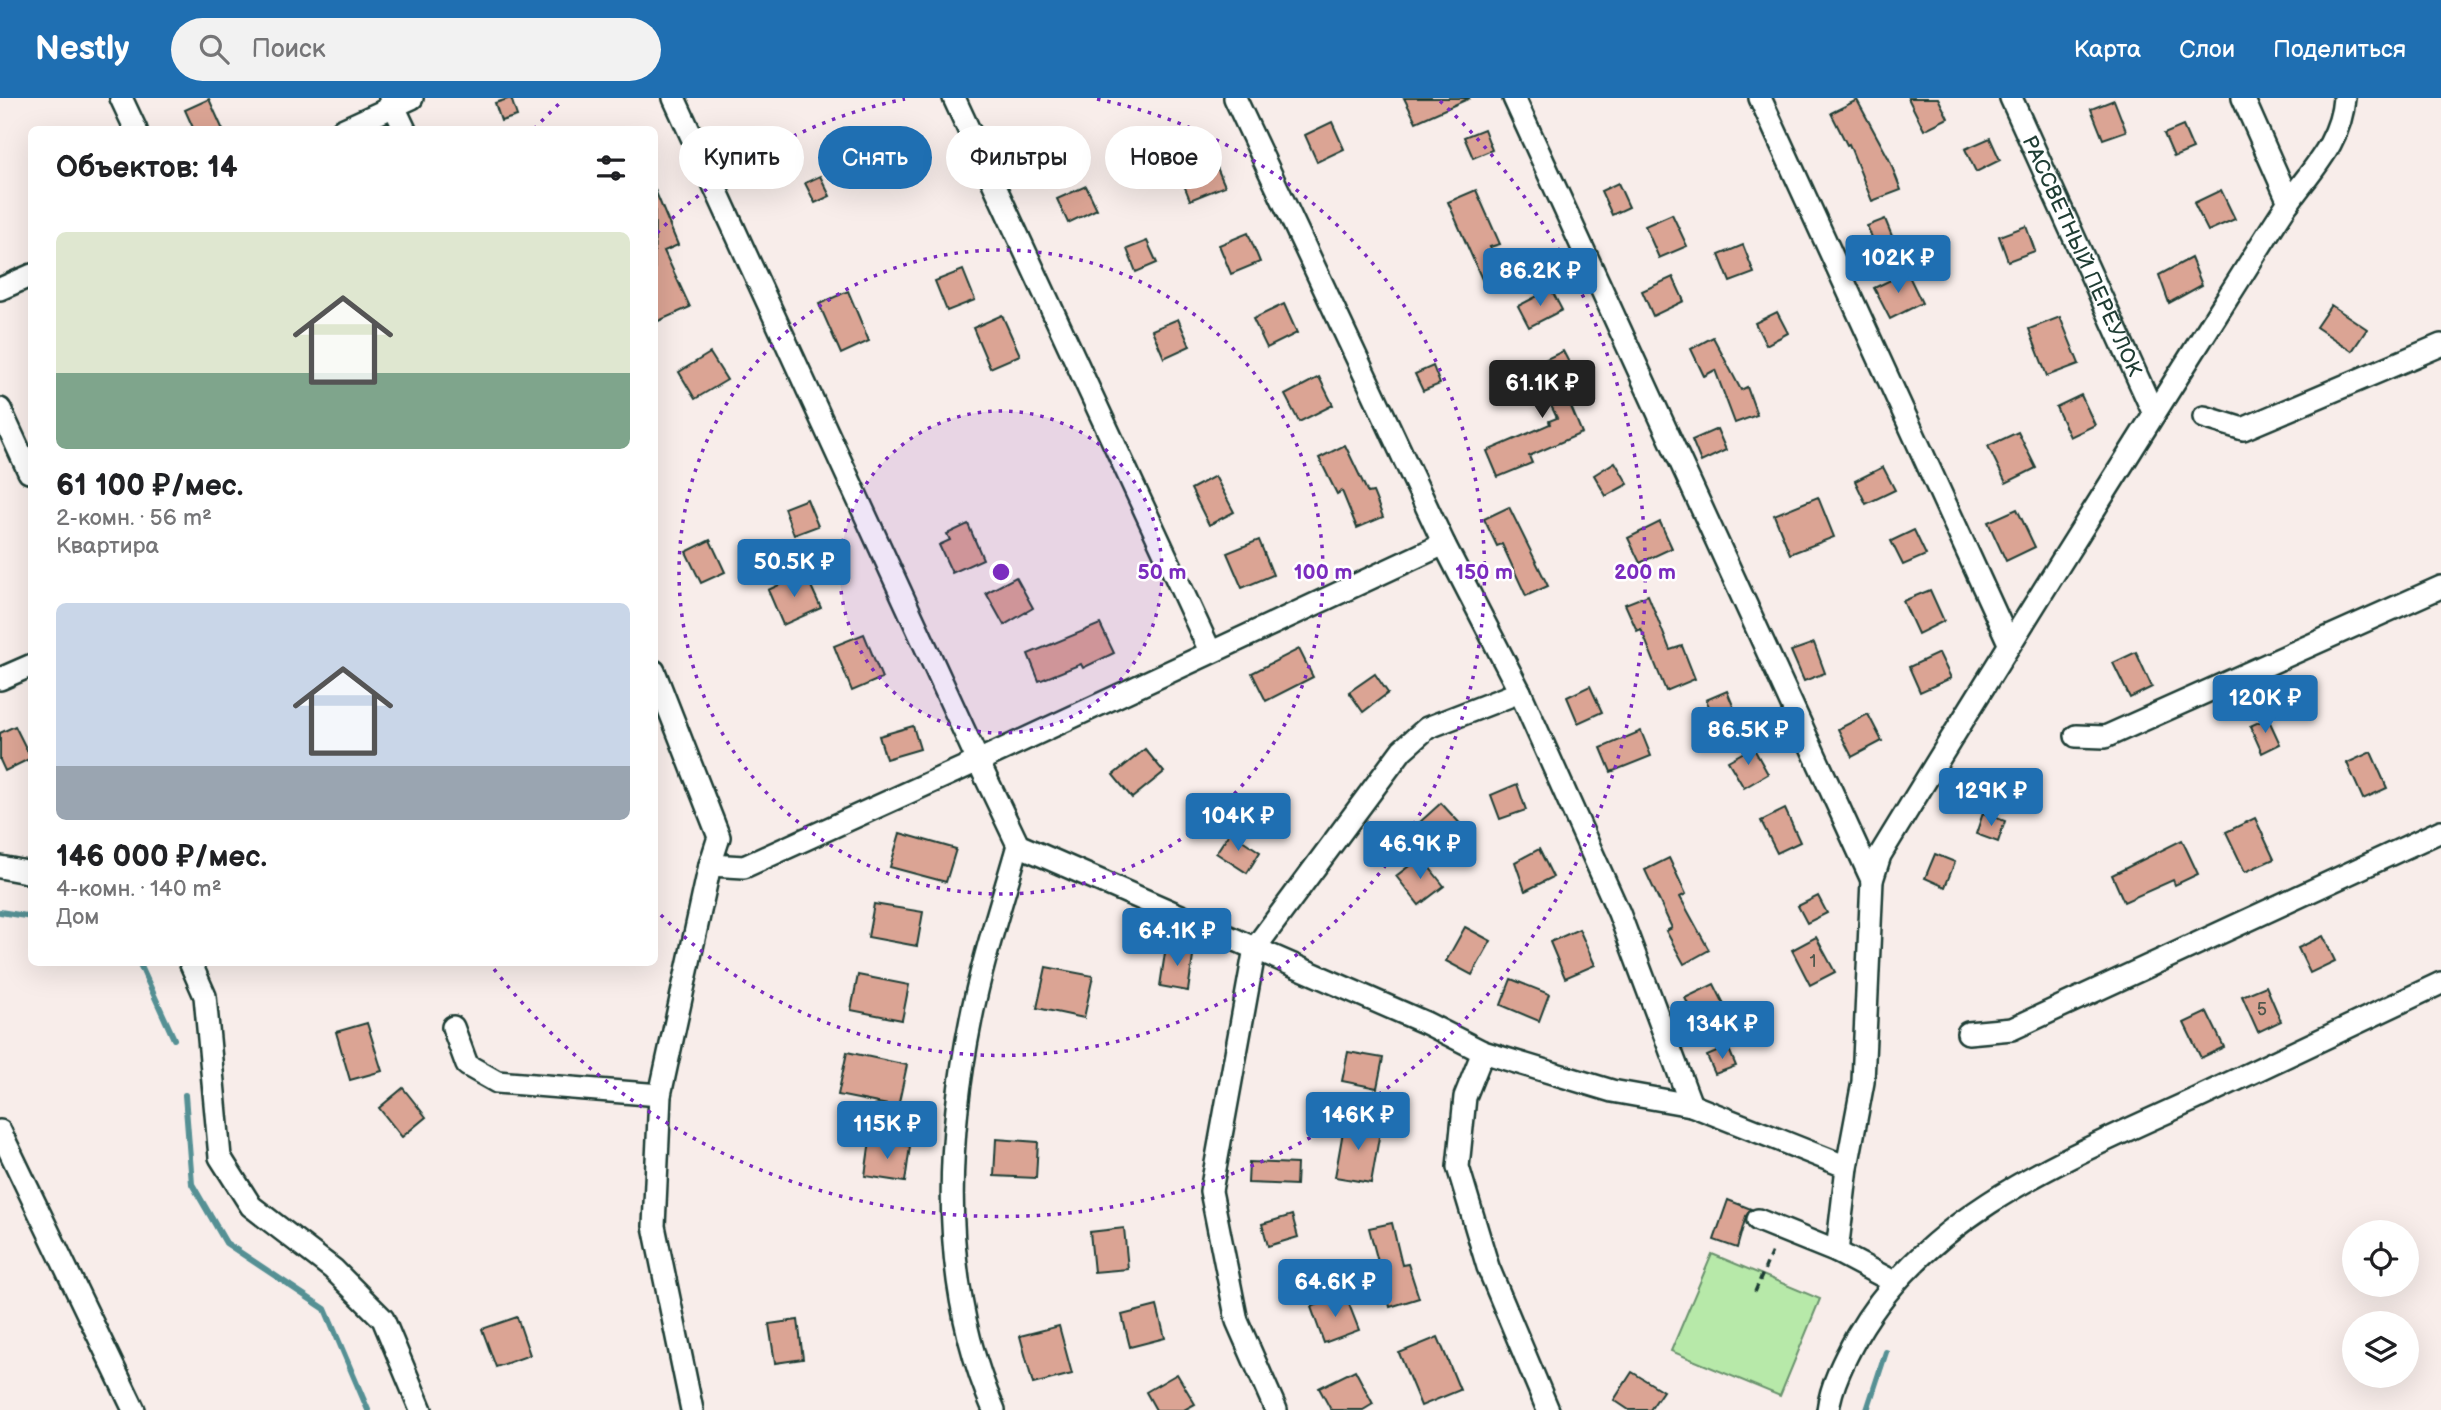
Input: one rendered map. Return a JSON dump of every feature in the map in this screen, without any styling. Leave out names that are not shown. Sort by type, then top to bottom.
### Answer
[{"type":"street","points":[[121,98],[134,126]]},
{"type":"street","points":[[674,98],[1018,845],[971,1018],[952,1150],[953,1254],[979,1376],[994,1410]]},
{"type":"street","points":[[954,98],[1210,651]]},
{"type":"street","points":[[1235,98],[1444,544],[1520,692],[1619,914],[1691,1105]]},
{"type":"street","points":[[1514,98],[1872,880]]},
{"type":"street","points":[[1760,98],[2009,643]]},
{"type":"street","name":"РАССВЕТНЫЙ ПЕРЕУЛОК","points":[[2011,98],[2154,414]]},
{"type":"street","points":[[2243,98],[2289,202]]},
{"type":"street","points":[[1838,1252],[1847,1167],[1863,1082],[1872,880],[1880,855],[2009,643],[2154,414],[2289,202],[2327,152],[2340,124],[2343,98]]},
{"type":"street","points":[[350,126],[399,101],[404,126]]},
{"type":"street","points":[[0,289],[28,277]]},
{"type":"street","points":[[2204,417],[2243,429],[2441,345]]},
{"type":"street","points":[[0,409],[28,470]]},
{"type":"street","points":[[710,865],[744,867],[1444,544]]},
{"type":"street","points":[[2076,736],[2105,737],[2441,587]]},
{"type":"street","points":[[0,678],[28,666]]},
{"type":"street","points":[[658,684],[719,837],[710,865],[660,1095],[654,1226],[692,1410]]},
{"type":"street","points":[[1276,1410],[1237,1321],[1211,1191],[1255,948],[1402,750],[1427,728],[1520,692]]},
{"type":"street","points":[[1968,1033],[2012,1029],[2441,831]]},
{"type":"street","points":[[1018,845],[1426,1023],[1483,1052],[1612,1091],[1691,1105],[1847,1167]]},
{"type":"street","points":[[0,867],[28,872]]},
{"type":"street","points":[[192,966],[205,996],[220,1157],[251,1206],[333,1269],[383,1319],[421,1410]]},
{"type":"street","points":[[1828,1410],[1848,1352],[1871,1311],[1894,1282],[1973,1212],[2059,1163],[2441,983]]},
{"type":"street","points":[[453,1027],[467,1065],[497,1082],[660,1095]]},
{"type":"street","points":[[1483,1052],[1465,1097],[1458,1167],[1488,1267],[1545,1409]]},
{"type":"street","points":[[0,1131],[134,1410]]},
{"type":"street","points":[[1758,1220],[1838,1252],[1894,1282]]},
{"type":"path","points":[[1755,1292],[1781,1229]]},
{"type":"green space","points":[[1712,1254],[1820,1299],[1780,1396],[1671,1351]]},
{"type":"building","points":[[511,98],[517,116],[501,121],[495,103]]},
{"type":"building","points":[[1404,98],[1470,98],[1416,122]]},
{"type":"building","points":[[1908,98],[1938,98],[1948,118],[1924,130]]},
{"type":"building","points":[[209,99],[221,126],[192,126],[185,110]]},
{"type":"building","points":[[1857,100],[1889,159],[1901,190],[1872,201],[1849,144],[1847,145],[1831,113]]},
{"type":"building","points":[[2114,100],[2126,131],[2103,139],[2091,109]]},
{"type":"building","points":[[1332,122],[1344,149],[1317,162],[1305,135]]},
{"type":"building","points":[[2183,126],[2193,149],[2174,157],[2164,134]]},
{"type":"building","points":[[1484,129],[1492,150],[1473,158],[1464,137]]},
{"type":"building","points":[[1990,138],[2000,160],[1976,172],[1965,149]]},
{"type":"building","points":[[818,177],[818,189],[826,189],[830,196],[815,203],[805,183]]},
{"type":"building","points":[[1618,183],[1629,207],[1612,215],[1601,191]]},
{"type":"building","points":[[1079,189],[1087,189],[1097,209],[1068,223],[1057,199]]},
{"type":"building","points":[[1186,189],[1218,189],[1190,200]]},
{"type":"building","points":[[1476,190],[1500,244],[1490,247],[1503,275],[1484,284],[1448,202]]},
{"type":"building","points":[[2221,190],[2235,219],[2208,231],[2194,203]]},
{"type":"building","points":[[658,197],[678,245],[664,251],[690,307],[658,321]]},
{"type":"building","points":[[1672,214],[1687,246],[1659,258],[1645,226]]},
{"type":"building","points":[[1885,219],[1894,241],[1877,249],[1867,226]]},
{"type":"building","points":[[2026,226],[2035,251],[2008,261],[1999,236]]},
{"type":"building","points":[[1248,233],[1260,262],[1231,274],[1219,245]]},
{"type":"building","points":[[1147,241],[1157,263],[1136,272],[1127,249]]},
{"type":"building","points":[[1743,245],[1754,273],[1730,282],[1719,255]]},
{"type":"building","points":[[2191,258],[2202,285],[2169,303],[2159,275]]},
{"type":"building","points":[[963,270],[975,300],[947,311],[935,281]]},
{"type":"building","points":[[1907,272],[1922,303],[1890,319],[1874,288]]},
{"type":"building","points":[[1673,277],[1684,301],[1653,316],[1642,291]]},
{"type":"building","points":[[1551,289],[1562,310],[1529,327],[1518,306]]},
{"type":"building","points":[[848,291],[869,341],[841,354],[819,304]]},
{"type":"building","points":[[1284,304],[1297,333],[1267,348],[1253,319]]},
{"type":"building","points":[[2331,305],[2367,329],[2352,351],[2316,327]]},
{"type":"building","points":[[1777,312],[1788,333],[1766,345],[1755,323]]},
{"type":"building","points":[[1002,315],[1020,355],[990,368],[973,328]]},
{"type":"building","points":[[2060,317],[2079,364],[2047,376],[2029,329]]},
{"type":"building","points":[[1178,319],[1190,346],[1164,358],[1152,330]]},
{"type":"building","points":[[1713,337],[1741,390],[1747,387],[1757,415],[1735,423],[1715,370],[1704,376],[1691,349]]},
{"type":"building","points":[[1563,351],[1576,376],[1561,383],[1582,433],[1529,456],[1532,463],[1498,477],[1487,451],[1550,424],[1549,421],[1557,418],[1532,366]]},
{"type":"building","points":[[710,353],[727,380],[695,399],[679,372]]},
{"type":"building","points":[[1433,366],[1440,384],[1423,391],[1415,374]]},
{"type":"building","points":[[1319,377],[1333,405],[1299,422],[1285,395]]},
{"type":"building","points":[[2081,395],[2095,425],[2070,437],[2056,407]]},
{"type":"building","points":[[1717,429],[1726,450],[1701,462],[1692,440]]},
{"type":"building","points":[[2018,432],[2036,468],[2006,483],[1988,446]]},
{"type":"building","points":[[1345,445],[1368,493],[1373,492],[1383,517],[1357,528],[1342,491],[1337,494],[1319,458]]},
{"type":"building","points":[[1615,462],[1628,484],[1606,496],[1594,475]]},
{"type":"building","points":[[1883,467],[1895,490],[1866,504],[1855,481]]},
{"type":"building","points":[[1215,476],[1234,512],[1209,525],[1191,489]]},
{"type":"building","points":[[1818,497],[1834,537],[1790,554],[1774,515]]},
{"type":"building","points":[[807,499],[818,526],[794,535],[784,508]]},
{"type":"building","points":[[1509,507],[1548,586],[1526,596],[1502,544],[1497,546],[1484,519]]},
{"type":"building","points":[[2017,509],[2035,547],[2006,561],[1988,522]]},
{"type":"building","points":[[1660,522],[1672,548],[1640,563],[1628,538]]},
{"type":"building","points":[[968,524],[983,559],[952,573],[939,545],[950,540],[947,534]]},
{"type":"building","points":[[1914,530],[1926,555],[1903,565],[1891,541]]},
{"type":"building","points":[[710,540],[725,572],[701,583],[686,552]]},
{"type":"building","points":[[1259,540],[1273,575],[1242,588],[1227,553]]},
{"type":"building","points":[[805,573],[821,608],[783,625],[768,590]]},
{"type":"building","points":[[1016,577],[1033,608],[1004,625],[986,593]]},
{"type":"building","points":[[1930,590],[1944,621],[1918,634],[1903,601]]},
{"type":"building","points":[[1648,595],[1670,650],[1682,646],[1695,679],[1666,691],[1641,629],[1637,631],[1625,604]]},
{"type":"building","points":[[1100,624],[1114,653],[1083,668],[1081,664],[1039,681],[1028,654]]},
{"type":"building","points":[[864,634],[882,678],[852,691],[834,646]]},
{"type":"building","points":[[1814,643],[1825,673],[1804,681],[1791,651]]},
{"type":"building","points":[[1299,649],[1313,677],[1266,701],[1252,673]]},
{"type":"building","points":[[2136,652],[2152,687],[2130,698],[2113,663]]},
{"type":"building","points":[[1939,653],[1951,678],[1920,692],[1909,667]]},
{"type":"building","points":[[1375,674],[1388,693],[1363,712],[1349,692]]},
{"type":"building","points":[[1590,686],[1602,712],[1578,723],[1567,697]]},
{"type":"building","points":[[1727,691],[1736,713],[1716,722],[1706,700]]},
{"type":"building","points":[[1868,714],[1882,741],[1852,757],[1838,729]]},
{"type":"building","points":[[2268,718],[2280,744],[2262,753],[2250,726]]},
{"type":"building","points":[[15,726],[28,752],[28,760],[5,771],[0,760],[0,733]]},
{"type":"building","points":[[913,726],[920,749],[886,759],[879,736]]},
{"type":"building","points":[[1641,731],[1651,756],[1611,772],[1601,748]]},
{"type":"building","points":[[1753,747],[1768,774],[1744,788],[1728,761]]},
{"type":"building","points":[[1145,749],[1164,772],[1132,798],[1113,775]]},
{"type":"building","points":[[2371,752],[2387,788],[2363,799],[2347,763]]},
{"type":"building","points":[[1517,784],[1526,810],[1500,819],[1491,795]]},
{"type":"building","points":[[1441,803],[1466,830],[1444,849],[1420,822]]},
{"type":"building","points":[[1785,809],[1800,842],[1777,853],[1761,821]]},
{"type":"building","points":[[1983,813],[2005,821],[1998,842],[1976,834]]},
{"type":"building","points":[[2255,818],[2274,859],[2245,872],[2226,832]]},
{"type":"building","points":[[1230,832],[1260,852],[1247,873],[1216,853]]},
{"type":"building","points":[[900,833],[956,849],[946,882],[890,867]]},
{"type":"building","points":[[2182,840],[2198,874],[2175,885],[2173,880],[2124,902],[2112,875]]},
{"type":"building","points":[[1539,849],[1553,877],[1525,891],[1515,862]]},
{"type":"building","points":[[1935,854],[1955,862],[1945,887],[1925,878]]},
{"type":"building","points":[[1421,857],[1444,886],[1419,905],[1396,876]]},
{"type":"building","points":[[1669,858],[1686,894],[1680,897],[1709,950],[1684,964],[1666,931],[1672,928],[1645,870]]},
{"type":"building","points":[[1818,896],[1827,913],[1807,923],[1798,906]]},
{"type":"building","points":[[874,904],[923,912],[917,946],[868,937]]},
{"type":"building","points":[[1465,927],[1491,941],[1472,975],[1446,961]]},
{"type":"building","points":[[1579,929],[1595,965],[1565,978],[1550,942]]},
{"type":"building","points":[[2323,936],[2335,961],[2310,973],[2298,948]]},
{"type":"building","points":[[1816,937],[1835,972],[1810,985],[1792,950]]},
{"type":"building","points":[[1166,946],[1194,950],[1188,991],[1160,986]]},
{"type":"building","points":[[1046,967],[1093,976],[1084,1018],[1037,1008]]},
{"type":"building","points":[[858,975],[909,985],[902,1020],[851,1010]]},
{"type":"building","points":[[1511,979],[1549,994],[1539,1021],[1501,1005]]},
{"type":"building","points":[[1714,984],[1728,1012],[1699,1026],[1685,998]]},
{"type":"building","points":[[2266,986],[2281,1021],[2258,1032],[2242,996]]},
{"type":"building","points":[[2207,1012],[2224,1047],[2201,1058],[2184,1023]]},
{"type":"building","points":[[367,1023],[382,1071],[350,1080],[336,1032]]},
{"type":"building","points":[[1728,1047],[1736,1066],[1715,1074],[1707,1056]]},
{"type":"building","points":[[847,1052],[907,1065],[898,1107],[838,1095]]},
{"type":"building","points":[[1348,1052],[1383,1058],[1377,1088],[1342,1081]]},
{"type":"building","points":[[403,1088],[426,1117],[402,1137],[379,1108]]},
{"type":"building","points":[[1345,1120],[1381,1126],[1371,1183],[1335,1177]]},
{"type":"building","points":[[996,1139],[1038,1142],[1036,1178],[994,1176]]},
{"type":"building","points":[[870,1140],[910,1146],[905,1182],[865,1176]]},
{"type":"building","points":[[1249,1162],[1297,1164],[1296,1185],[1248,1183]]},
{"type":"building","points":[[1728,1200],[1751,1209],[1746,1216],[1737,1248],[1714,1240]]},
{"type":"building","points":[[1292,1215],[1298,1237],[1268,1246],[1262,1224]]},
{"type":"building","points":[[1392,1223],[1402,1265],[1408,1264],[1419,1298],[1390,1307],[1369,1228]]},
{"type":"building","points":[[1124,1228],[1128,1269],[1094,1272],[1090,1232]]},
{"type":"building","points":[[1345,1294],[1359,1330],[1324,1343],[1311,1307]]},
{"type":"building","points":[[1157,1306],[1165,1338],[1130,1347],[1122,1315]]},
{"type":"building","points":[[517,1317],[530,1355],[496,1367],[482,1329]]},
{"type":"building","points":[[798,1320],[803,1359],[775,1363],[769,1324]]},
{"type":"building","points":[[1059,1326],[1072,1374],[1033,1384],[1020,1336]]},
{"type":"building","points":[[1438,1337],[1460,1390],[1421,1406],[1399,1353]]},
{"type":"building","points":[[1355,1370],[1373,1404],[1363,1410],[1331,1410],[1319,1388]]},
{"type":"building","points":[[1632,1372],[1663,1391],[1650,1410],[1629,1410],[1614,1400]]},
{"type":"building","points":[[1177,1374],[1195,1404],[1184,1410],[1156,1410],[1146,1392]]},
{"type":"waterway","points":[[0,912],[28,916]]},
{"type":"waterway","points":[[141,966],[174,1039]]},
{"type":"waterway","points":[[185,1095],[192,1184],[226,1243],[325,1309],[368,1410]]},
{"type":"waterway","points":[[1867,1410],[1886,1352]]}]
